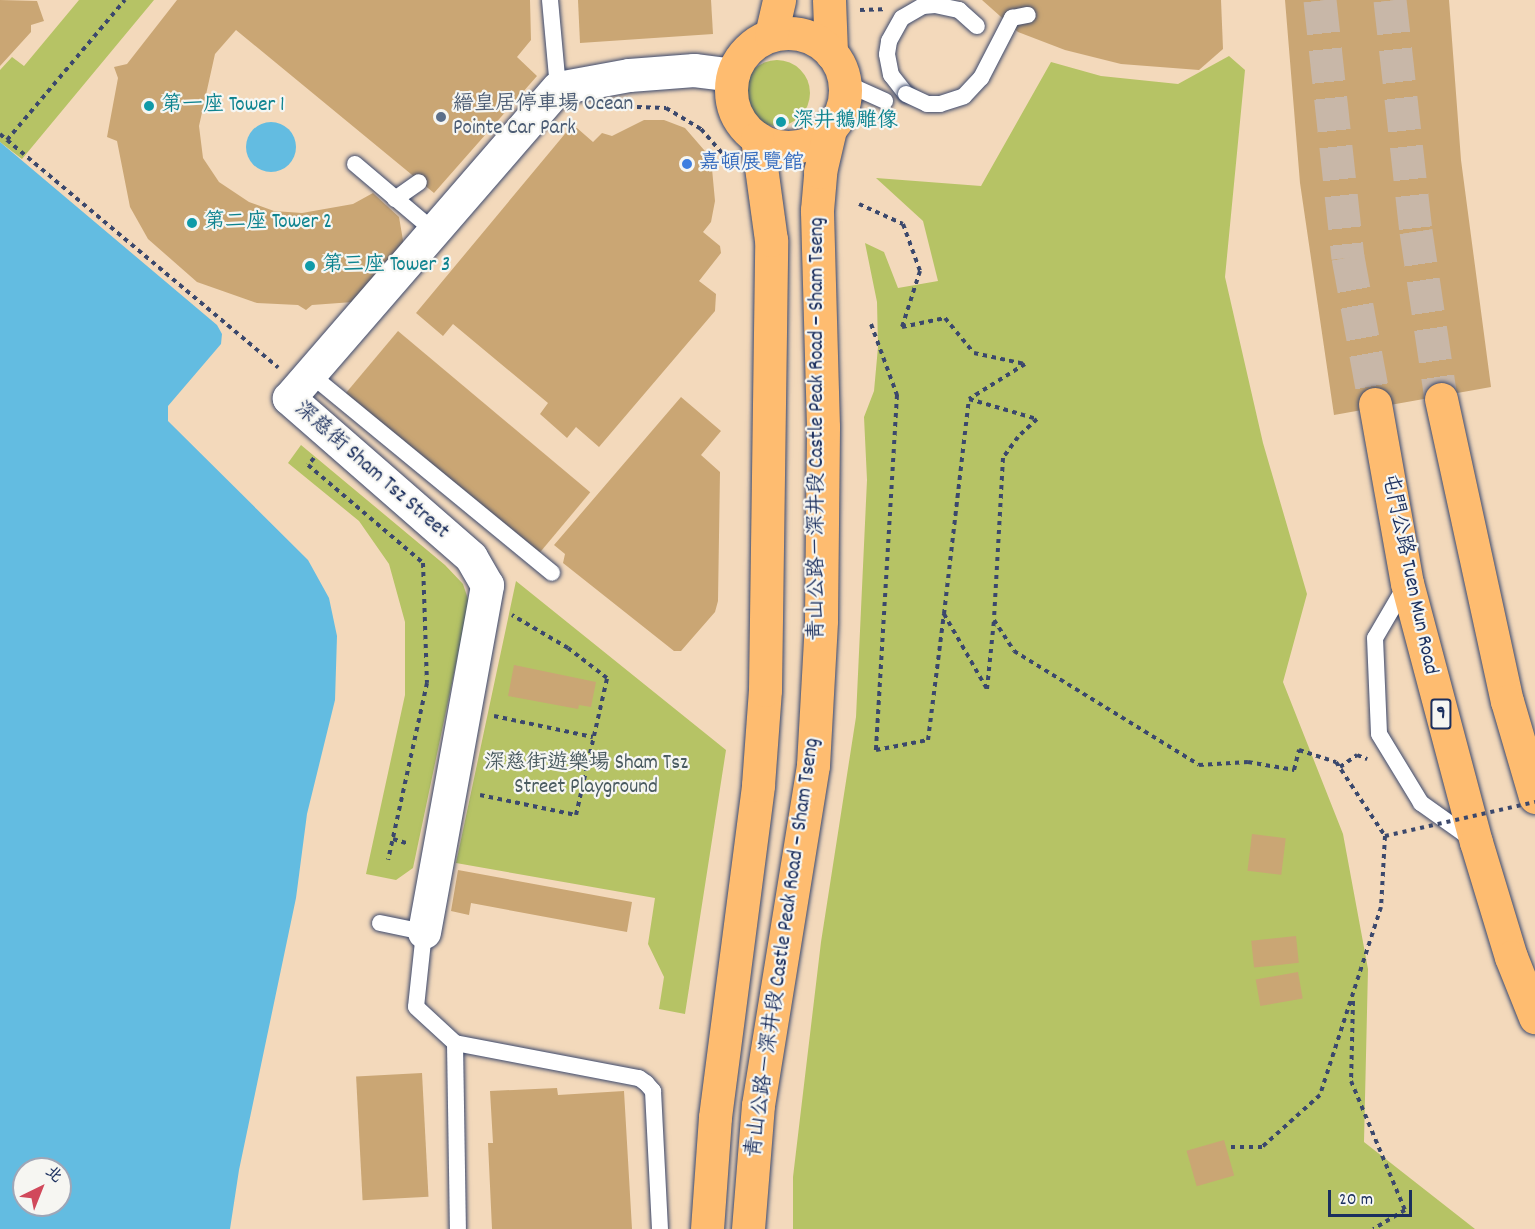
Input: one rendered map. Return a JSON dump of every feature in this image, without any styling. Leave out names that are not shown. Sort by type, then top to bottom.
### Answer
[{"type":"main road","points":[[771,35],[779,0]]},
{"type":"main road","points":[[829,0],[831,54],[845,83],[840,115],[830,129],[801,146],[772,145],[757,138],[743,126],[734,110],[730,93],[733,75],[747,51],[771,35],[804,36],[831,54]]},
{"type":"main road","name":"青山公路－深井段 Castle Peak Road – Sham Tseng","points":[[748,1229],[758,1105],[813,765],[821,620],[823,427],[817,210],[820,172],[830,129]]},
{"type":"main road","name":"青山公路－深井段 Castle Peak Road – Sham Tseng","points":[[707,1229],[715,1117],[758,785],[766,679],[771,240],[757,138]]},
{"type":"main road","points":[[1441,399],[1502,678],[1535,797]]},
{"type":"main road","name":"屯門公路 Tuen Mun Road","points":[[1375,404],[1407,584],[1476,843],[1511,957],[1535,1017]]},
{"type":"street","points":[[558,88],[629,75],[694,70],[733,75]]},
{"type":"street","name":"深慈街 Sham Tsz Street","points":[[424,932],[488,585],[471,557],[291,403],[289,398],[558,88]]},
{"type":"lane","points":[[550,0],[558,88]]},
{"type":"lane","points":[[977,26],[948,6],[923,6],[912,11],[894,28],[889,40],[888,64],[897,85],[927,104],[940,104],[964,96],[981,78],[1012,18],[1028,15]]},
{"type":"lane","points":[[845,83],[885,101]]},
{"type":"lane","points":[[355,164],[434,231]]},
{"type":"lane","points":[[395,199],[419,182]]},
{"type":"lane","points":[[305,379],[552,573]]},
{"type":"lane","points":[[1407,584],[1375,638],[1379,734],[1422,803],[1476,843]]},
{"type":"lane","points":[[380,923],[424,932],[416,1007],[455,1043],[639,1078],[646,1083],[653,1091],[660,1229]]},
{"type":"lane","points":[[455,1043],[458,1229]]},
{"type":"path","points":[[7,140],[125,0]]},
{"type":"path","points":[[860,10],[883,9]]},
{"type":"path","points":[[633,107],[666,108],[701,129],[736,171]]},
{"type":"path","points":[[0,134],[305,379]]},
{"type":"path","points":[[859,204],[903,224],[920,271],[902,327],[945,318],[974,353],[1025,363],[969,399]]},
{"type":"path","points":[[871,324],[897,394],[876,750],[928,740],[945,614],[969,399]]},
{"type":"path","points":[[945,614],[987,689],[994,620],[1003,458],[1018,437],[1037,419],[969,399]]},
{"type":"path","points":[[308,465],[423,563],[427,683],[388,860]]},
{"type":"path","points":[[471,793],[576,815],[607,678],[568,648],[507,612]]},
{"type":"path","points":[[994,620],[1014,651],[1199,765],[1248,762],[1294,770],[1299,750],[1336,762],[1385,836],[1381,907],[1320,1095],[1262,1147],[1226,1147]]},
{"type":"path","points":[[487,714],[593,737]]},
{"type":"path","points":[[1385,836],[1535,802]]},
{"type":"path","points":[[393,840],[417,846]]},
{"type":"path","points":[[1354,994],[1351,1082],[1405,1210],[1372,1229]]},
{"type":"green space","points":[[79,0],[154,0],[22,159],[0,142],[0,70],[12,57],[24,66]]},
{"type":"green space","points":[[1229,56],[1245,70],[1225,277],[1263,443],[1307,594],[1283,682],[1343,834],[1368,969],[1364,1142],[1475,1229],[793,1229],[793,1177],[821,942],[856,717],[867,480],[864,417],[874,391],[878,347],[877,302],[865,243],[884,252],[898,288],[938,281],[923,221],[876,178],[981,186],[1051,62],[1101,76],[1178,84]]},
{"type":"green space","points":[[777,60],[790,62],[805,75],[810,93],[808,106],[795,121],[777,126],[764,124],[749,111],[744,93],[746,80],[759,65]]},
{"type":"green space","name":"深慈街遊樂場 Sham Tsz Street Playground","points":[[301,445],[445,565],[463,584],[469,602],[413,868],[396,880],[366,874],[405,695],[405,622],[389,564],[359,521],[288,463]]},
{"type":"green space","name":"深慈街遊樂場 Sham Tsz Street Playground","points":[[516,581],[726,750],[685,1014],[659,1009],[664,977],[648,944],[655,898],[456,863]]},
{"type":"water","points":[[276,122],[289,129],[295,137],[295,157],[289,165],[281,171],[266,172],[253,165],[247,157],[246,142],[253,129],[261,123]]},
{"type":"water","points":[[0,142],[217,325],[222,334],[221,344],[168,406],[168,421],[308,560],[329,598],[337,636],[335,700],[307,814],[296,898],[239,1170],[230,1229],[0,1229]]},
{"type":"building","points":[[0,0],[37,1],[44,21],[31,25],[31,32],[0,66]]},
{"type":"building","points":[[177,0],[530,0],[531,40],[517,57],[537,76],[434,193],[236,30],[215,54],[199,126],[203,158],[219,182],[249,202],[274,211],[302,213],[353,204],[373,193],[399,217],[405,252],[353,302],[312,305],[306,310],[298,305],[257,303],[197,282],[148,239],[130,207],[117,141],[107,137],[118,78],[114,67],[127,64]]},
{"type":"building","points":[[578,0],[711,0],[713,34],[580,43]]},
{"type":"building","points":[[982,0],[1221,0],[1223,49],[1199,70],[1121,64],[1065,50],[1018,32]]},
{"type":"building","points":[[1285,0],[1449,0],[1461,160],[1491,387],[1334,415],[1300,183]]},
{"type":"building","points":[[644,120],[664,120],[685,128],[711,158],[715,201],[711,222],[703,232],[720,246],[721,253],[699,281],[716,294],[715,311],[599,447],[576,427],[567,438],[540,414],[548,403],[453,324],[443,336],[416,313],[569,129],[577,128],[593,142],[602,133],[612,136]]},
{"type":"building","points":[[398,331],[590,492],[538,555],[345,394]]},
{"type":"building","points":[[681,397],[721,431],[701,455],[720,472],[718,601],[715,612],[681,651],[674,651],[563,563],[565,554],[554,545]]},
{"type":"building","points":[[514,665],[596,682],[591,707],[579,705],[578,709],[508,696]]},
{"type":"building","points":[[1252,834],[1286,838],[1281,875],[1247,871]]},
{"type":"building","points":[[458,870],[632,902],[627,932],[471,903],[469,915],[451,911]]},
{"type":"building","points":[[1296,936],[1299,963],[1254,968],[1251,941]]},
{"type":"building","points":[[1298,972],[1303,999],[1260,1006],[1256,979]]},
{"type":"building","points":[[422,1073],[428,1197],[363,1200],[356,1076]]},
{"type":"building","points":[[557,1088],[558,1095],[624,1091],[632,1229],[492,1229],[488,1143],[493,1143],[490,1091]]},
{"type":"building","points":[[1224,1140],[1234,1176],[1197,1186],[1187,1151]]},
{"type":"tunnel","points":[[1320,0],[1348,257],[1375,404]]},
{"type":"tunnel","points":[[1390,0],[1416,231],[1441,399]]},
{"type":"place","name":"第一座 Tower 1","points":[[149,106]]},
{"type":"place","name":"縉皇居停車場 Ocean Pointe Car Park","points":[[441,117]]},
{"type":"place","name":"深井鵝雕像","points":[[781,122]]},
{"type":"place","name":"嘉頓展覽館","points":[[687,164]]},
{"type":"place","name":"第二座 Tower 2","points":[[192,223]]},
{"type":"place","name":"第三座 Tower 3","points":[[310,266]]}]
